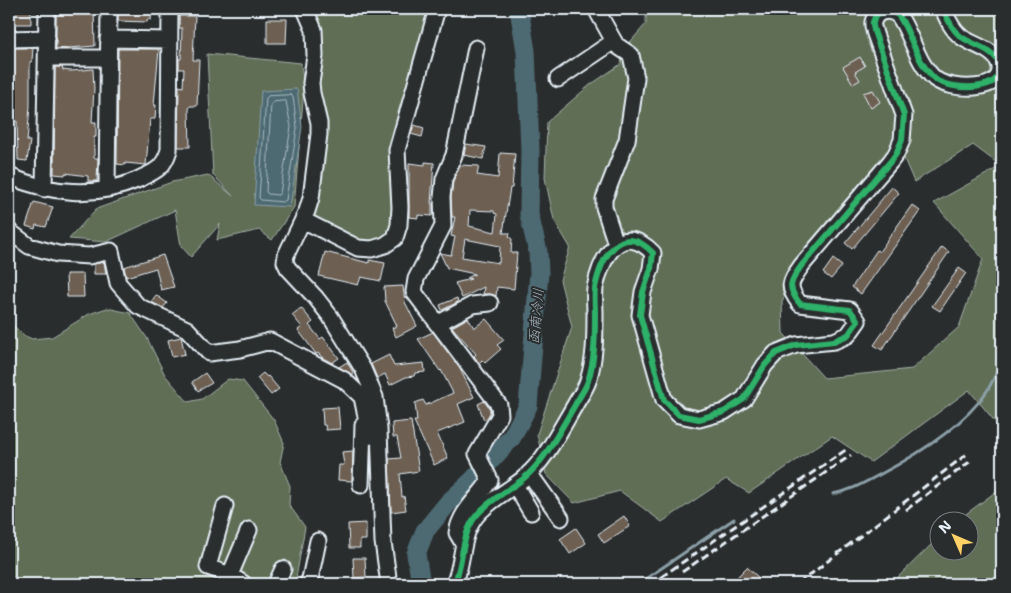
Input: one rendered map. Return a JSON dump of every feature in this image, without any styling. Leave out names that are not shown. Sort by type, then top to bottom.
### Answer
[{"type":"street","points":[[44,189],[47,9]]},
{"type":"street","points":[[108,189],[109,9]]},
{"type":"street","points":[[9,176],[44,189],[96,192],[136,180],[158,170],[166,163],[170,150],[170,9]]},
{"type":"street","points":[[305,9],[309,14],[314,30],[315,56],[311,83],[319,123],[319,134],[311,198],[303,220],[286,255],[285,262],[294,276],[316,298],[330,316],[363,369],[376,397],[380,438],[383,542],[389,584]]},
{"type":"street","points":[[303,220],[358,248],[372,249],[385,245],[395,238],[400,207],[397,150],[437,9]]},
{"type":"street","points":[[596,9],[616,45],[631,55],[636,78],[626,140],[604,199],[604,208],[616,244]]},
{"type":"street","points":[[454,584],[460,572],[463,543],[467,531],[476,516],[537,465],[587,383],[594,354],[595,288],[603,262],[608,252],[616,244],[633,239],[644,244],[653,253],[651,269],[643,292],[640,315],[664,400],[679,415],[699,419],[724,412],[744,399],[765,365],[776,353],[796,345],[834,340],[848,335],[858,321],[850,310],[800,304],[792,293],[792,280],[802,265],[890,162],[902,140],[904,115],[875,34],[872,24],[874,20],[877,15],[886,11],[899,16],[921,62],[937,81],[943,84],[957,87],[984,86],[995,80],[998,74],[1000,66],[997,58],[958,34],[949,24],[942,9]]},
{"type":"street","points":[[9,39],[47,38]]},
{"type":"street","points":[[108,39],[170,40]]},
{"type":"street","points":[[558,79],[614,41]]},
{"type":"street","points":[[463,543],[457,533],[458,522],[483,492],[490,480],[477,454],[500,415],[499,405],[414,292],[416,279],[443,226],[442,197],[444,179],[454,155],[476,48]]},
{"type":"street","points":[[47,58],[108,58]]},
{"type":"street","points":[[9,230],[29,246],[58,254],[89,256],[111,251],[118,283],[138,306],[187,329],[210,353],[240,349],[270,341],[344,380],[362,397],[370,436],[380,438]]},
{"type":"street","points":[[437,324],[472,305],[490,302]]},
{"type":"street","points":[[361,485],[364,406]]},
{"type":"street","points":[[529,473],[562,518]]},
{"type":"street","points":[[514,485],[531,512]]},
{"type":"street","points":[[225,506],[208,567],[230,575],[244,584]]},
{"type":"street","points":[[230,575],[249,530]]},
{"type":"street","points":[[307,584],[310,579],[318,541]]},
{"type":"street","points":[[276,584],[283,569]]},
{"type":"green space","points":[[305,9],[433,9],[396,159],[395,213],[389,240],[358,248],[305,215],[323,121],[317,63]]},
{"type":"green space","points":[[646,9],[1002,9],[1002,430],[969,390],[871,462],[832,436],[749,493],[726,479],[662,522],[620,491],[574,503],[546,474],[537,434],[572,327],[560,280],[570,247],[554,220],[545,178],[547,122],[590,85],[621,64],[624,49],[646,24]],"holes":[[[973,145],[1001,166],[934,203],[983,259],[959,327],[912,369],[824,378],[783,333],[782,301],[821,232],[899,147],[914,182]]]},
{"type":"green space","points":[[207,54],[301,63],[304,88],[294,207],[272,240],[259,230],[217,240],[220,224],[191,257],[181,246],[175,210],[106,242],[69,239],[96,209],[172,182],[208,175],[233,196],[213,175]]},
{"type":"green space","points":[[107,308],[130,313],[147,338],[165,375],[188,402],[202,399],[228,379],[243,381],[274,420],[284,443],[280,462],[290,486],[289,505],[305,527],[295,584],[9,584],[9,321],[23,335],[32,339],[52,337],[89,314]]},
{"type":"green space","points":[[1002,487],[1002,584],[891,584],[928,548],[928,560],[978,560],[978,510],[971,510]]},
{"type":"water","points":[[297,89],[302,127],[290,207],[254,205],[261,91]]},
{"type":"building","points":[[9,9],[31,9],[31,24],[9,24]]},
{"type":"building","points":[[56,9],[94,9],[95,46],[56,49]]},
{"type":"building","points":[[118,9],[152,9],[151,20],[148,19],[147,22],[118,21]]},
{"type":"building","points":[[179,16],[195,16],[193,60],[199,60],[197,106],[190,106],[189,109],[190,147],[178,147],[179,86],[183,87],[184,69],[179,69],[182,28],[179,28]]},
{"type":"building","points":[[267,19],[287,19],[286,43],[267,43]]},
{"type":"building","points":[[9,48],[33,48],[32,61],[30,62],[30,106],[27,141],[30,141],[27,161],[18,160],[17,121],[9,121]]},
{"type":"building","points":[[118,49],[159,49],[154,105],[156,105],[155,119],[150,119],[146,165],[117,164]]},
{"type":"building","points":[[860,57],[865,66],[855,72],[860,80],[853,84],[843,67]]},
{"type":"building","points":[[55,67],[62,67],[63,70],[71,71],[93,69],[92,122],[96,122],[94,158],[98,158],[97,181],[88,181],[88,176],[65,173],[65,175],[54,174]]},
{"type":"building","points":[[873,90],[880,102],[871,108],[863,93]]},
{"type":"building","points":[[414,125],[424,128],[422,137],[411,134]]},
{"type":"building","points":[[466,144],[486,147],[483,159],[464,155]]},
{"type":"building","points":[[500,153],[515,154],[512,188],[510,188],[503,233],[510,233],[509,237],[512,239],[511,253],[517,253],[514,289],[497,287],[496,296],[483,294],[484,287],[462,298],[455,283],[471,279],[467,278],[475,274],[447,268],[440,253],[451,255],[455,237],[451,236],[455,217],[452,217],[451,197],[453,181],[460,165],[479,166],[477,175],[498,178]],"holes":[[[470,210],[494,211],[497,214],[495,232],[469,226]],[[465,239],[500,246],[499,263],[462,257]]]},
{"type":"building","points":[[425,162],[434,163],[432,216],[418,215],[418,218],[409,217],[409,163],[425,165]]},
{"type":"building","points":[[892,187],[899,193],[852,249],[845,243]]},
{"type":"building","points":[[34,202],[53,207],[46,227],[36,225],[35,229],[26,226]]},
{"type":"building","points":[[912,205],[920,211],[861,294],[852,287],[877,250],[879,252]]},
{"type":"building","points":[[942,247],[949,252],[882,350],[874,345]]},
{"type":"building","points":[[325,252],[369,263],[369,260],[385,263],[381,281],[361,277],[358,285],[319,276]]},
{"type":"building","points":[[163,255],[174,287],[161,290],[156,268],[126,277],[124,267]]},
{"type":"building","points":[[833,259],[842,266],[831,279],[823,273]]},
{"type":"building","points":[[104,262],[106,274],[94,274],[94,264]]},
{"type":"building","points":[[959,268],[966,273],[940,311],[932,306]]},
{"type":"building","points":[[66,274],[83,274],[84,297],[67,297]]},
{"type":"building","points":[[403,286],[405,302],[417,326],[396,337],[392,328],[397,326],[385,301],[384,287]]},
{"type":"building","points":[[156,295],[167,303],[163,308],[151,302]]},
{"type":"building","points":[[457,298],[458,302],[442,310],[440,305]]},
{"type":"building","points":[[301,308],[313,322],[309,325],[320,339],[323,337],[339,358],[332,363],[318,353],[316,354],[298,330],[302,327],[292,315]]},
{"type":"building","points":[[468,318],[474,328],[486,319],[504,340],[497,345],[501,349],[485,363],[482,360],[479,363],[474,356],[476,354],[452,327]]},
{"type":"building","points":[[433,332],[460,369],[474,397],[458,404],[465,422],[437,433],[448,458],[434,465],[414,421],[417,421],[415,403],[423,400],[426,405],[453,393],[441,370],[418,339]]},
{"type":"building","points":[[181,337],[185,354],[172,357],[168,340]]},
{"type":"building","points":[[389,355],[394,366],[424,363],[425,372],[415,373],[414,376],[406,377],[390,385],[385,374],[377,378],[371,364]]},
{"type":"building","points":[[347,362],[354,374],[353,375],[339,367]]},
{"type":"building","points":[[205,373],[212,383],[198,391],[192,382]]},
{"type":"building","points":[[263,373],[279,389],[271,395],[257,378]]},
{"type":"building","points":[[484,401],[490,409],[490,413],[484,420],[478,404]]},
{"type":"building","points":[[338,407],[340,429],[326,430],[325,425],[323,425],[322,408]]},
{"type":"building","points":[[411,421],[419,471],[400,474],[402,497],[404,496],[406,510],[391,512],[389,459],[401,458],[397,437],[393,437],[392,423]]},
{"type":"building","points":[[353,451],[352,481],[338,480],[339,465],[344,465],[342,452]]},
{"type":"building","points":[[624,516],[630,526],[604,543],[598,534]]},
{"type":"building","points":[[366,523],[366,540],[360,540],[360,548],[349,548],[348,524]]},
{"type":"building","points":[[576,528],[586,543],[570,554],[560,539]]},
{"type":"building","points":[[353,558],[365,558],[366,577],[354,578]]},
{"type":"building","points":[[747,567],[759,578],[753,584],[743,584],[736,578]]},
{"type":"waterway","name":"函南冷川","points":[[421,584],[416,554],[425,531],[448,503],[473,480],[512,437],[528,406],[539,273],[538,252],[529,214],[530,150],[526,51],[519,9]]},
{"type":"waterway","points":[[833,494],[857,486],[894,467],[924,449],[952,428],[965,417],[987,391],[1002,360]]},
{"type":"waterway","points":[[638,584],[734,519]]},
{"type":"railway","points":[[651,584],[847,449]]},
{"type":"railway","points":[[798,584],[967,454]]},
{"type":"railway","points":[[682,572],[851,455]]},
{"type":"railway","points":[[906,510],[972,460]]},
{"type":"cycle path","points":[[454,584],[467,532],[476,516],[492,501],[523,479],[539,463],[588,381],[595,331],[595,288],[602,265],[615,246],[623,241],[632,240],[642,244],[653,253],[651,269],[643,292],[640,315],[664,400],[679,415],[699,419],[724,412],[744,399],[765,365],[776,353],[796,345],[834,341],[848,335],[858,321],[850,310],[800,304],[793,293],[791,284],[802,265],[890,162],[902,140],[904,115],[875,34],[873,25],[875,18],[880,13],[888,11],[899,16],[923,65],[935,79],[942,83],[953,86],[976,87],[995,80],[1000,73],[999,63],[996,58],[987,50],[959,35],[951,26],[943,9]]}]
